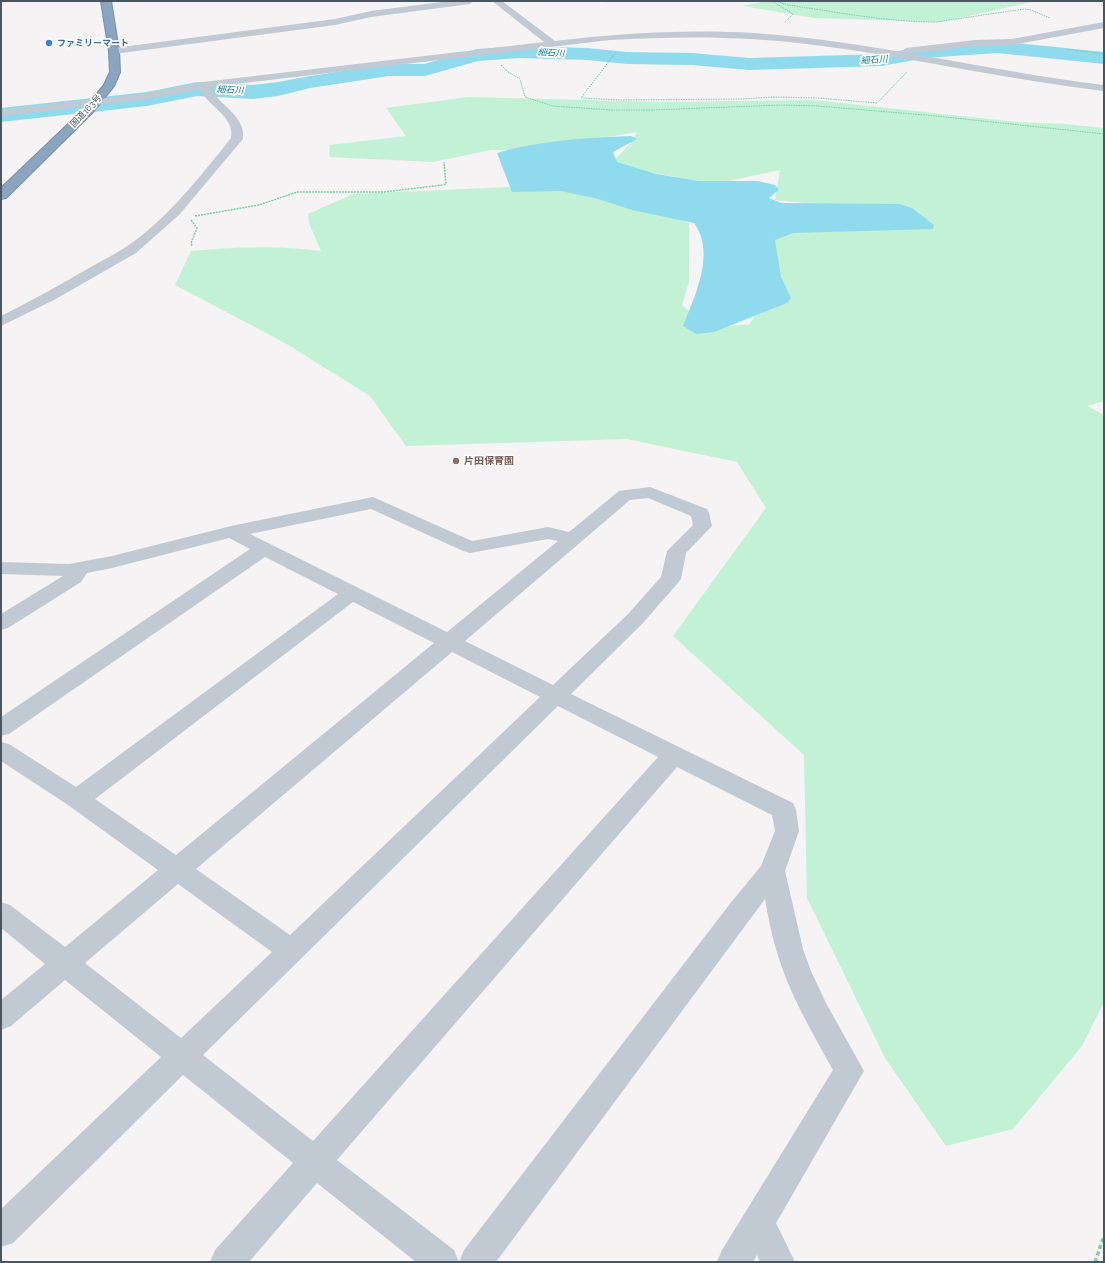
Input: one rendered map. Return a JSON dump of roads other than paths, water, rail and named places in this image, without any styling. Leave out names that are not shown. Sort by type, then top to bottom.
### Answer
[{"type":"highway","name":"国道163号","points":[[1,195],[92,106],[109,86],[115,72],[114,51],[106,1]]},
{"type":"street","points":[[114,51],[335,22],[370,14],[470,1]]},
{"type":"street","points":[[496,1],[553,44]]},
{"type":"street","points":[[892,55],[936,47],[983,42],[1018,41],[1104,25]]},
{"type":"street","points":[[1,113],[92,106],[205,87],[644,34],[700,34],[764,37],[815,42],[1082,86],[1104,88]]},
{"type":"street","points":[[1,322],[49,297],[131,250],[182,205],[238,136],[234,121],[228,113],[209,97],[205,87]]},
{"type":"street","points":[[1,1017],[625,495],[650,492],[700,513],[703,526],[677,551],[670,579],[635,619],[1,1231]]},
{"type":"street","points":[[1,568],[69,570],[112,562],[231,532],[373,503],[470,547],[548,533],[574,538]]},
{"type":"street","points":[[231,532],[784,810],[787,831],[772,871],[738,913],[476,1262]]},
{"type":"street","points":[[1,728],[264,548]]},
{"type":"street","points":[[1,623],[74,578],[79,568]]},
{"type":"street","points":[[77,799],[352,593]]},
{"type":"street","points":[[1,750],[77,799],[292,951]]},
{"type":"street","points":[[227,1262],[674,755]]},
{"type":"street","points":[[734,1262],[849,1071],[816,1012],[797,972],[789,949],[772,871]]},
{"type":"street","points":[[1,913],[442,1262]]},
{"type":"street","points":[[758,1222],[778,1262]]},
{"type":"water","points":[[631,136],[637,139],[613,152],[617,162],[656,174],[699,181],[758,181],[775,185],[779,190],[769,198],[781,203],[900,204],[912,208],[934,225],[933,229],[793,233],[775,240],[781,277],[791,298],[787,303],[714,332],[696,334],[683,326],[698,288],[703,260],[703,247],[700,235],[694,223],[632,210],[598,199],[561,191],[512,192],[497,153],[547,142]]},
{"type":"waterway","name":"細石川","points":[[1,115],[147,99],[197,89],[253,92],[278,89],[310,82],[389,70],[425,70],[477,55],[520,52],[587,54],[627,58],[692,59],[749,64],[882,60],[925,52],[997,47],[1104,58]]},
{"type":"place","name":"ファミリーマート","points":[[49,43]]},
{"type":"place","name":"片田保育園","points":[[456,461]]}]
